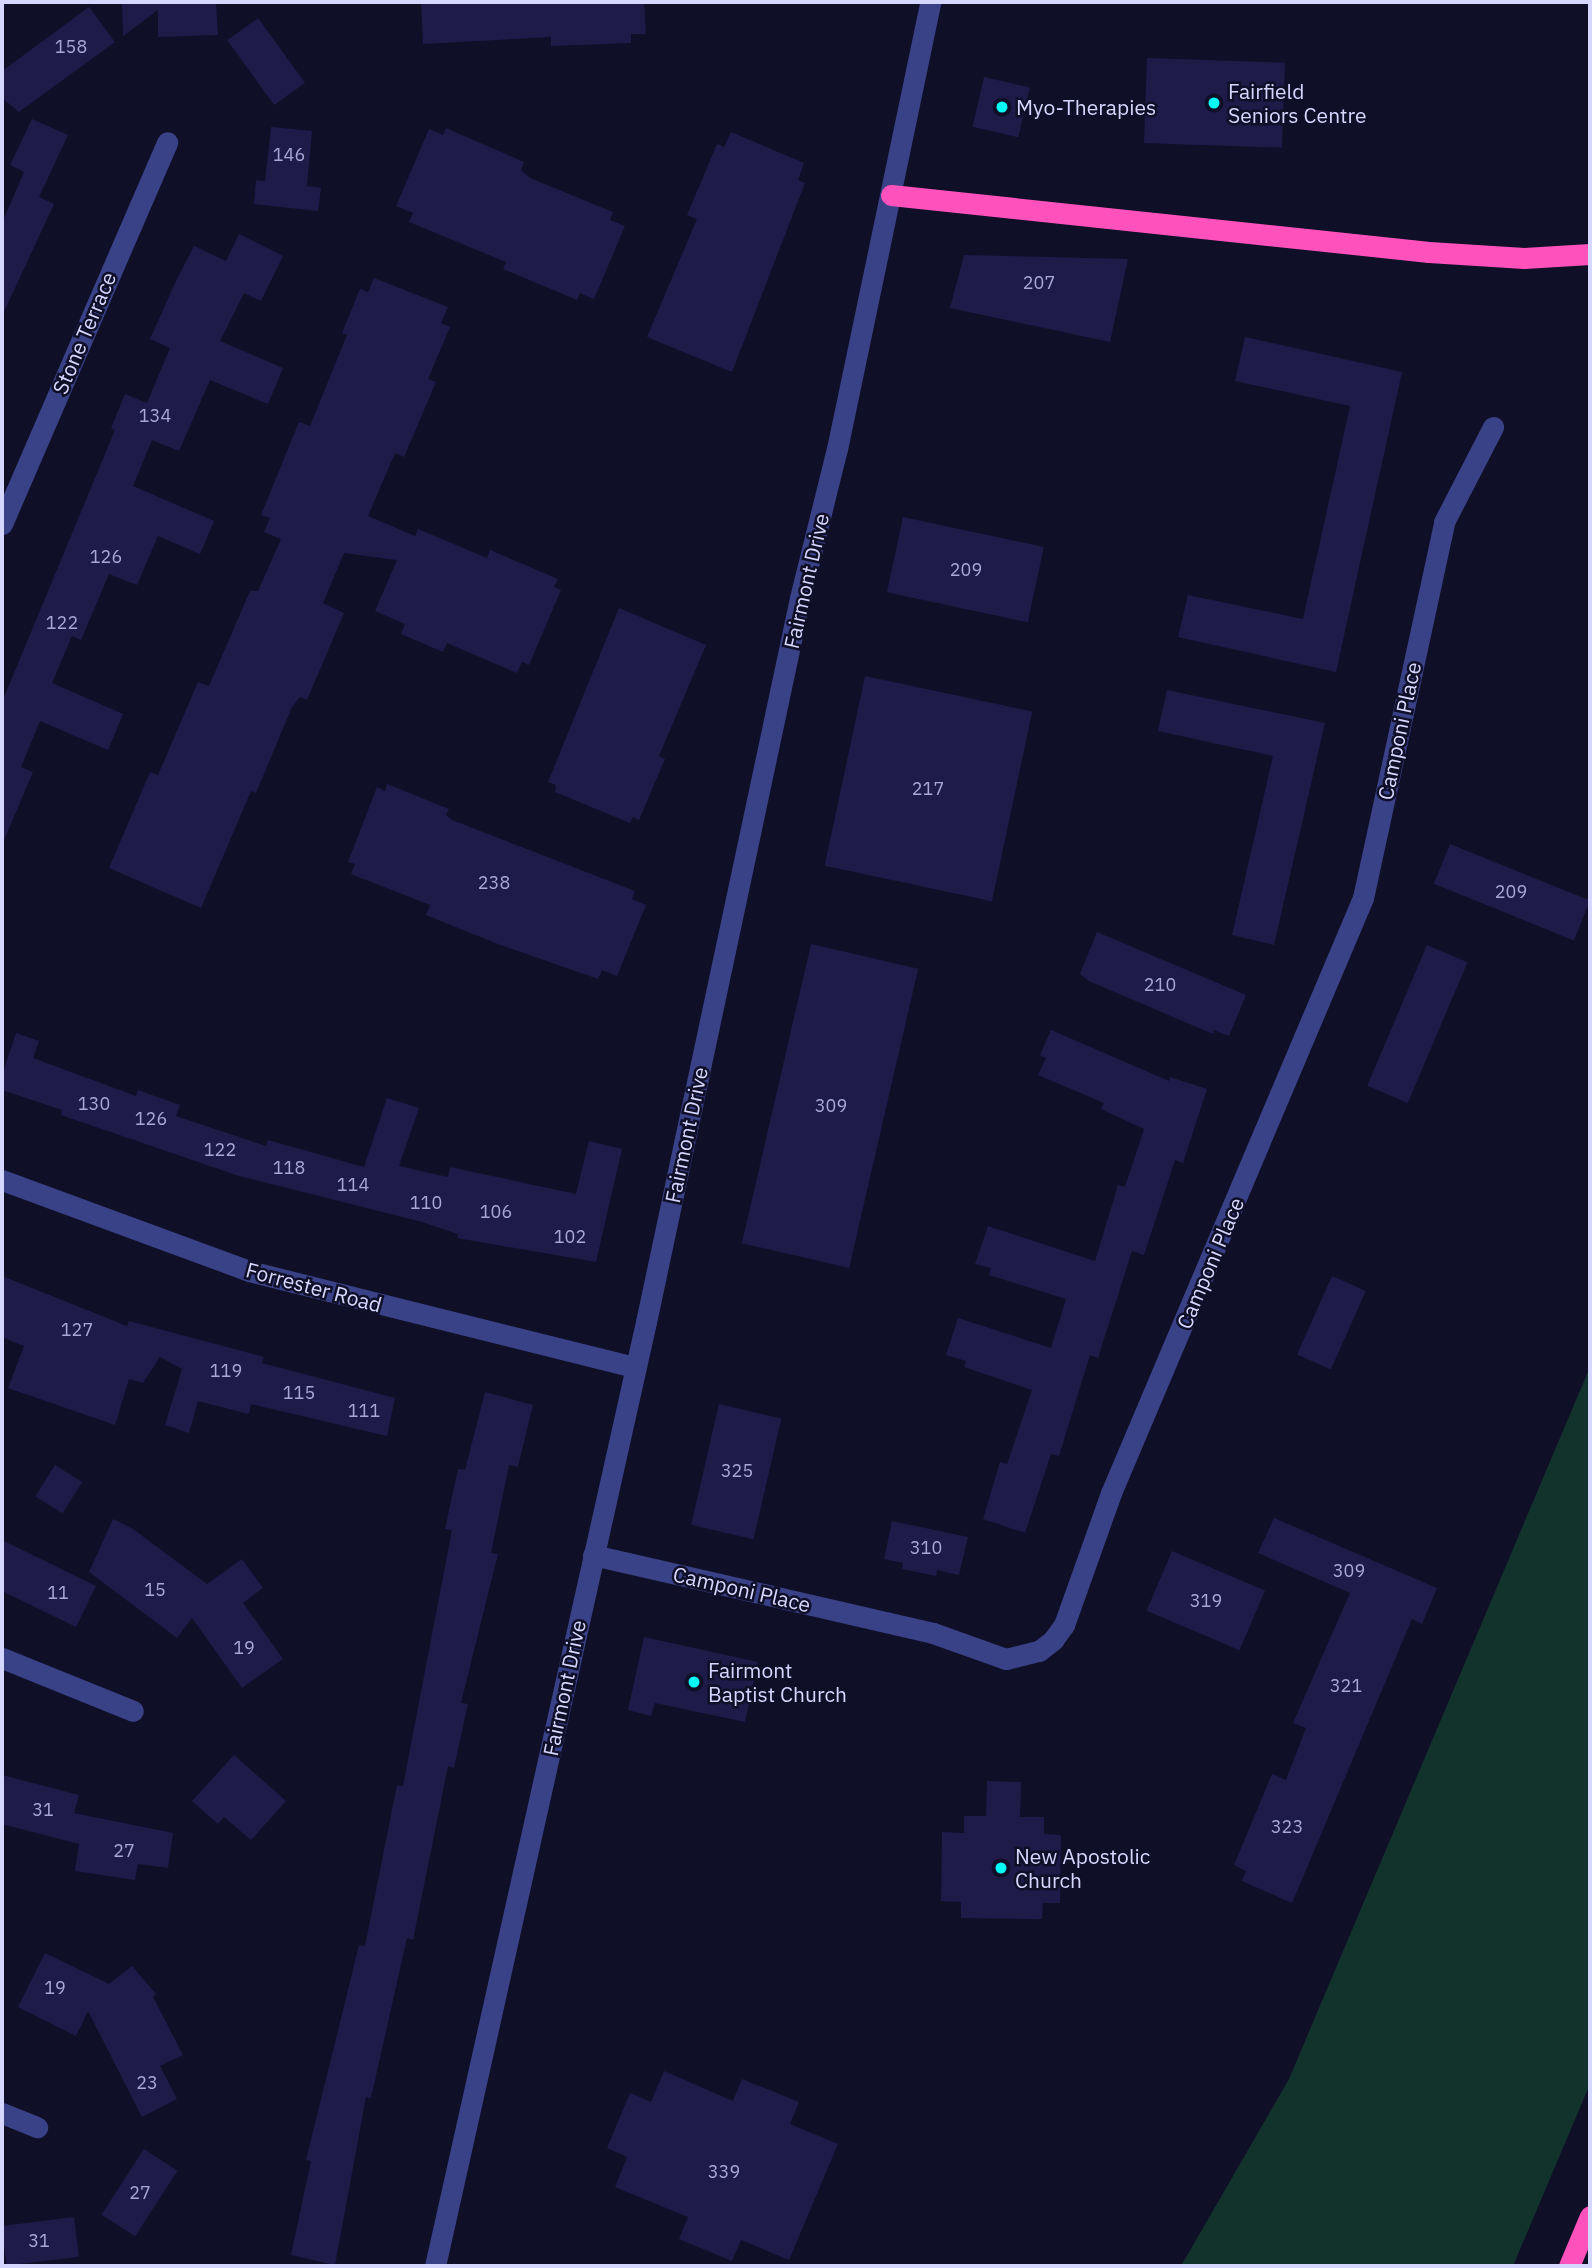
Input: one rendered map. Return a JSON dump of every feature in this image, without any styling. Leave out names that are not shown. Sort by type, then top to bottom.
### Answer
[{"type":"highway","points":[[891,195],[1429,252],[1524,258],[1590,254]]},
{"type":"highway","points":[[1569,2266],[1590,2216]]},
{"type":"street","name":"Fairmont Drive","points":[[435,2266],[635,1367],[891,195],[930,2]]},
{"type":"street","name":"Stone Terrace","points":[[2,524],[167,142]]},
{"type":"street","name":"Camponi Place","points":[[593,1555],[933,1633],[1006,1659],[1039,1651],[1053,1640],[1064,1625],[1111,1493],[1363,898],[1444,522],[1493,427]]},
{"type":"street","name":"Forrester Road","points":[[2,1180],[249,1271],[635,1367]]},
{"type":"street","points":[[2,1658],[133,1711]]},
{"type":"street","points":[[2,2113],[37,2127]]},
{"type":"green space","points":[[1590,1367],[1590,2084],[1513,2266],[1181,2266],[1289,2079]]},
{"type":"building","points":[[122,2],[216,2],[218,35],[158,37],[158,10],[123,36]]},
{"type":"building","points":[[421,2],[644,2],[646,34],[631,34],[631,43],[551,46],[551,37],[423,44]]},
{"type":"building","points":[[89,7],[115,42],[19,112],[2,98],[2,71]]},
{"type":"building","points":[[258,18],[305,83],[274,105],[227,40]]},
{"type":"building","name":"Fairfield Seniors Centre","points":[[1147,58],[1285,63],[1282,148],[1144,143]]},
{"type":"building","name":"Myo-Therapies","points":[[984,77],[1030,88],[1018,137],[973,127]]},
{"type":"building","points":[[32,119],[68,135],[39,197],[54,204],[2,316],[2,223],[24,172],[10,165]]},
{"type":"building","points":[[271,127],[312,131],[307,186],[321,188],[318,211],[254,204],[256,180],[265,181]]},
{"type":"building","points":[[446,128],[524,162],[521,170],[530,178],[613,212],[610,220],[625,226],[594,299],[580,293],[577,300],[503,269],[506,262],[409,222],[413,213],[396,206],[429,129],[443,135]]},
{"type":"building","points":[[731,132],[804,163],[798,180],[805,183],[732,372],[647,337],[697,219],[687,215],[717,144],[724,147]]},
{"type":"building","points":[[239,234],[283,256],[261,301],[244,293],[220,341],[283,368],[268,404],[210,380],[179,451],[152,440],[133,486],[214,521],[200,554],[158,536],[137,585],[109,574],[81,640],[72,636],[52,683],[123,714],[108,750],[40,721],[21,767],[33,772],[2,845],[2,702],[115,430],[111,428],[125,394],[147,403],[170,348],[150,339],[176,281],[194,246],[226,261]]},
{"type":"building","points":[[964,255],[1128,259],[1110,342],[950,308]]},
{"type":"building","points":[[374,278],[448,307],[441,323],[450,327],[428,379],[436,382],[404,457],[395,453],[368,516],[415,536],[418,529],[487,558],[490,550],[558,579],[554,587],[561,590],[529,665],[522,662],[517,673],[447,643],[443,652],[401,634],[405,624],[375,611],[397,560],[344,553],[323,603],[344,613],[307,700],[300,697],[292,707],[256,793],[251,791],[201,908],[109,868],[150,772],[158,775],[198,682],[209,686],[250,591],[258,591],[281,539],[264,532],[270,518],[261,515],[299,422],[310,426],[347,335],[342,333],[360,289],[368,292]]},
{"type":"building","points":[[1245,337],[1402,372],[1336,672],[1178,637],[1188,595],[1303,619],[1350,406],[1235,381]]},
{"type":"building","points":[[903,517],[1044,547],[1028,622],[887,592]]},
{"type":"building","points":[[619,608],[706,645],[659,756],[665,759],[639,820],[633,817],[630,823],[555,792],[556,785],[548,782]]},
{"type":"building","points":[[865,676],[1032,712],[992,901],[825,866]]},
{"type":"building","points":[[1167,690],[1325,723],[1274,945],[1232,935],[1273,756],[1158,731]]},
{"type":"building","points":[[387,784],[449,809],[446,815],[452,820],[635,891],[632,899],[646,905],[617,976],[602,970],[598,979],[498,944],[426,915],[430,905],[351,874],[355,864],[348,862],[377,787],[385,791]]},
{"type":"building","points":[[1450,844],[1590,901],[1574,940],[1434,884]]},
{"type":"building","points":[[1097,932],[1246,995],[1229,1036],[1214,1030],[1213,1034],[1089,981],[1080,974]]},
{"type":"building","points":[[811,944],[918,969],[849,1268],[742,1243]]},
{"type":"building","points":[[1427,945],[1468,962],[1408,1103],[1367,1086]]},
{"type":"building","points":[[1051,1030],[1169,1081],[1170,1077],[1207,1089],[1183,1163],[1175,1160],[1144,1255],[1132,1251],[1098,1358],[1090,1355],[1059,1456],[1051,1454],[1025,1533],[983,1519],[1000,1462],[1007,1464],[1032,1390],[964,1367],[966,1361],[946,1355],[958,1318],[1051,1348],[1066,1299],[989,1275],[991,1268],[975,1264],[988,1226],[1095,1261],[1118,1185],[1125,1187],[1144,1129],[1101,1109],[1104,1103],[1038,1075],[1046,1058],[1040,1055]]},
{"type":"building","points":[[16,1033],[39,1041],[33,1058],[136,1096],[138,1090],[180,1105],[176,1116],[266,1146],[268,1140],[364,1167],[387,1098],[419,1108],[399,1166],[448,1177],[450,1167],[576,1194],[589,1141],[622,1149],[596,1262],[457,1238],[458,1234],[422,1222],[239,1176],[61,1115],[62,1110],[2,1090],[2,1075]]},
{"type":"building","points":[[2,1276],[127,1326],[129,1321],[264,1357],[262,1363],[395,1398],[387,1436],[251,1404],[249,1414],[198,1401],[189,1433],[165,1425],[182,1369],[160,1357],[143,1383],[129,1379],[115,1425],[8,1388],[24,1346],[2,1337]]},
{"type":"building","points":[[1332,1276],[1366,1291],[1331,1370],[1297,1355]]},
{"type":"building","points":[[485,1392],[533,1405],[518,1467],[509,1465],[491,1553],[498,1554],[461,1703],[468,1704],[454,1768],[448,1766],[413,1940],[407,1938],[371,2098],[366,2097],[335,2265],[291,2255],[311,2161],[306,2160],[359,1945],[365,1946],[397,1785],[403,1786],[452,1530],[445,1529],[458,1469],[465,1470]]},
{"type":"building","points":[[719,1404],[781,1418],[753,1539],[691,1525]]},
{"type":"building","points":[[55,1465],[82,1482],[63,1513],[35,1496]]},
{"type":"building","points":[[1274,1518],[1437,1588],[1422,1624],[1412,1619],[1292,1903],[1242,1881],[1246,1871],[1234,1865],[1272,1774],[1286,1780],[1306,1728],[1293,1723],[1350,1593],[1258,1553]]},
{"type":"building","points":[[113,1519],[133,1529],[207,1584],[242,1559],[263,1588],[243,1603],[283,1659],[242,1688],[192,1618],[177,1638],[89,1572]]},
{"type":"building","points":[[892,1521],[968,1537],[959,1575],[937,1570],[936,1576],[902,1569],[903,1563],[884,1559]]},
{"type":"building","points":[[2,1540],[96,1586],[76,1627],[2,1591]]},
{"type":"building","points":[[1172,1551],[1265,1590],[1240,1650],[1147,1611]]},
{"type":"building","name":"Fairmont Baptist Church","points":[[644,1637],[758,1662],[745,1722],[655,1703],[651,1716],[628,1710]]},
{"type":"building","points":[[234,1755],[286,1801],[251,1840],[224,1817],[218,1824],[192,1801]]},
{"type":"building","points":[[2,1775],[79,1795],[74,1813],[173,1833],[168,1868],[138,1864],[135,1880],[75,1871],[79,1844],[2,1824]]},
{"type":"building","name":"New Apostolic Church","points":[[987,1781],[1021,1782],[1020,1817],[1044,1817],[1044,1834],[1061,1835],[1060,1903],[1043,1903],[1042,1919],[961,1918],[961,1902],[941,1901],[942,1832],[964,1833],[964,1816],[986,1816]]},
{"type":"building","points":[[45,1953],[109,1984],[132,1966],[156,1994],[153,1997],[183,2055],[160,2066],[177,2099],[142,2117],[88,2011],[76,2036],[18,2007]]},
{"type":"building","points":[[664,2071],[733,2101],[742,2079],[799,2102],[790,2124],[838,2144],[789,2260],[741,2240],[732,2261],[679,2239],[688,2217],[615,2187],[627,2157],[607,2148],[630,2093],[651,2102]]},
{"type":"building","points":[[144,2149],[178,2171],[135,2236],[102,2214]]},
{"type":"building","points":[[74,2217],[79,2257],[6,2266],[2,2226]]},
{"type":"place","name":"Fairfield Seniors Centre","points":[[1214,103]]},
{"type":"place","name":"Myo-Therapies","points":[[1002,107]]},
{"type":"place","name":"Fairmont Baptist Church","points":[[694,1682]]},
{"type":"place","name":"New Apostolic Church","points":[[1001,1868]]}]
